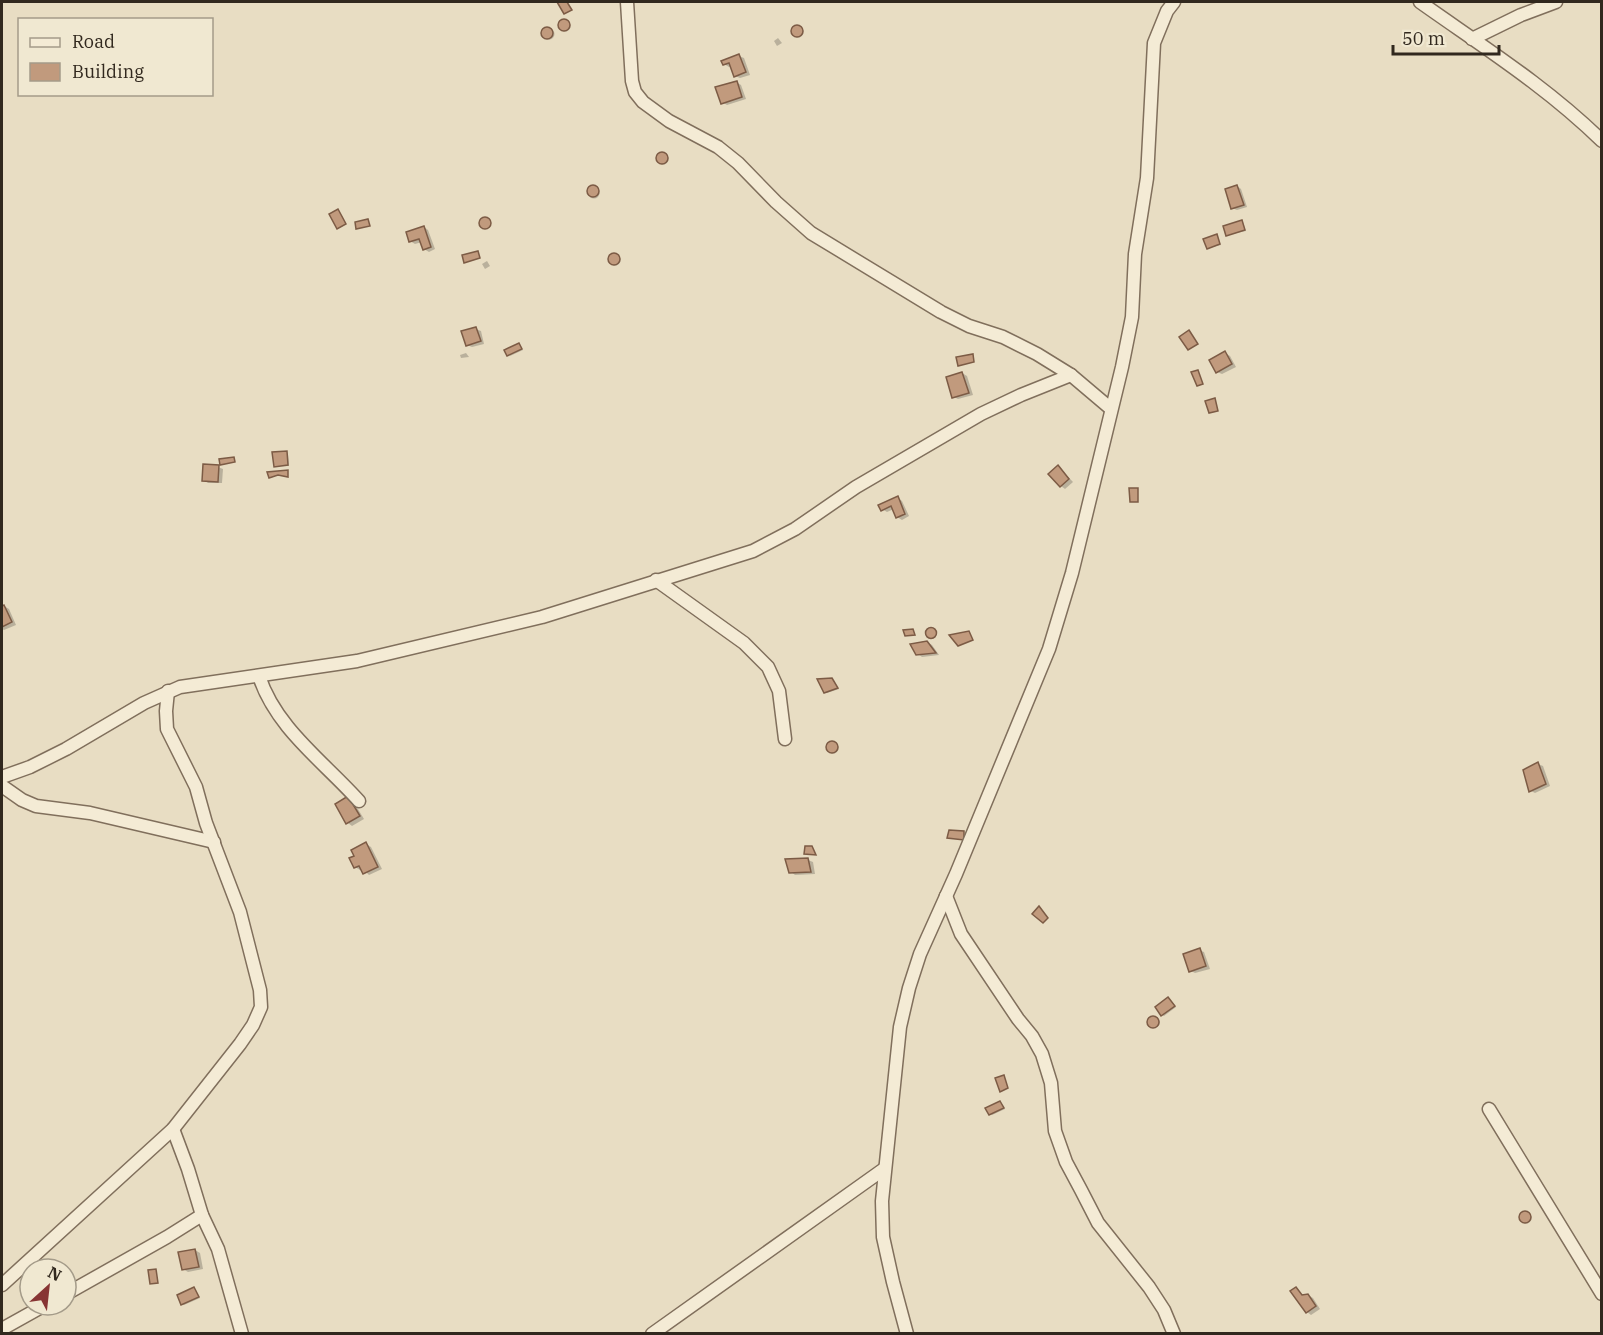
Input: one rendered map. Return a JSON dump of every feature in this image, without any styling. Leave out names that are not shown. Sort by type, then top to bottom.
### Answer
[{"type":"street","points":[[627,2],[632,81],[635,92],[643,102],[669,121],[718,147],[738,163],[776,202],[811,233],[941,312],[969,326],[1004,337],[1037,354],[1071,375],[1110,408]]},
{"type":"street","points":[[908,1334],[883,1237],[882,1201],[900,1027],[920,954],[1049,649],[1072,573],[1132,317],[1136,254],[1147,178],[1154,43],[1174,2]]},
{"type":"street","points":[[1420,2],[1541,88],[1602,141]]},
{"type":"street","points":[[1472,39],[1521,15],[1556,2]]},
{"type":"street","points":[[2,777],[66,750],[168,691],[196,683],[357,661],[542,617],[733,557],[775,541],[856,488],[981,414],[1071,375]]},
{"type":"street","points":[[656,580],[744,644],[768,667],[779,691],[785,739]]},
{"type":"street","points":[[259,676],[266,696],[281,719],[359,801]]},
{"type":"street","points":[[2,1285],[173,1129],[240,1044],[253,1025],[261,1007],[260,990],[240,912],[213,842],[196,787],[167,729],[168,691]]},
{"type":"street","points":[[2,786],[22,800],[36,806],[90,813],[213,842]]},
{"type":"street","points":[[946,896],[961,934],[1042,1053],[1051,1083],[1055,1131],[1066,1162],[1098,1222],[1149,1287],[1164,1310],[1174,1334]]},
{"type":"street","points":[[1489,1109],[1602,1294]]},
{"type":"street","points":[[173,1129],[202,1215],[218,1249],[242,1334]]},
{"type":"street","points":[[652,1334],[884,1169]]},
{"type":"street","points":[[78,1287],[202,1215]]},
{"type":"street","points":[[2,1329],[24,1317]]},
{"type":"building","points":[[557,2],[567,2],[572,10],[564,14]]},
{"type":"building","points":[[566,19],[569,20],[569,30],[562,31],[559,30],[558,23],[559,20]]},
{"type":"building","points":[[799,25],[802,26],[802,36],[795,37],[792,36],[791,29],[792,26]]},
{"type":"building","points":[[549,27],[552,28],[552,38],[545,39],[542,38],[541,31],[542,28]]},
{"type":"building","points":[[739,54],[746,72],[734,77],[729,63],[723,65],[721,61]]},
{"type":"building","points":[[737,81],[742,97],[721,104],[715,87]]},
{"type":"building","points":[[664,152],[667,153],[667,163],[660,164],[657,163],[656,156],[657,153]]},
{"type":"building","points":[[595,185],[598,186],[598,196],[591,197],[588,196],[587,189],[588,186]]},
{"type":"building","points":[[1237,185],[1244,205],[1231,209],[1225,189]]},
{"type":"building","points":[[338,209],[346,224],[337,229],[329,214]]},
{"type":"building","points":[[485,217],[491,223],[485,229],[479,223]]},
{"type":"building","points":[[368,219],[370,226],[356,229],[355,222]]},
{"type":"building","points":[[1242,220],[1245,230],[1226,236],[1223,226]]},
{"type":"building","points":[[424,226],[431,247],[423,250],[419,239],[409,242],[406,232]]},
{"type":"building","points":[[1217,234],[1220,244],[1207,249],[1203,239]]},
{"type":"building","points":[[478,251],[480,258],[464,263],[462,255]]},
{"type":"building","points":[[616,253],[619,254],[619,264],[612,265],[609,264],[608,257],[609,254]]},
{"type":"building","points":[[476,327],[481,341],[466,346],[461,331]]},
{"type":"building","points":[[1189,330],[1198,344],[1188,350],[1179,337]]},
{"type":"building","points":[[519,343],[522,349],[507,356],[504,350]]},
{"type":"building","points":[[1225,351],[1232,364],[1216,373],[1209,360]]},
{"type":"building","points":[[973,354],[974,362],[958,366],[956,357]]},
{"type":"building","points":[[1198,370],[1203,384],[1197,386],[1191,372]]},
{"type":"building","points":[[962,372],[969,393],[952,398],[946,377]]},
{"type":"building","points":[[1215,398],[1218,411],[1209,413],[1205,401]]},
{"type":"building","points":[[287,451],[288,465],[274,467],[272,452]]},
{"type":"building","points":[[234,457],[235,462],[220,465],[219,459]]},
{"type":"building","points":[[203,464],[219,465],[218,482],[202,481]]},
{"type":"building","points":[[1058,465],[1069,479],[1060,487],[1048,474]]},
{"type":"building","points":[[288,470],[288,477],[278,475],[269,478],[267,472]]},
{"type":"building","points":[[1129,488],[1138,488],[1138,502],[1130,502]]},
{"type":"building","points":[[898,496],[905,514],[896,518],[891,506],[881,511],[878,505]]},
{"type":"building","points":[[4,605],[12,622],[2,627],[2,606]]},
{"type":"building","points":[[931,628],[935,629],[935,637],[931,638],[927,637],[926,633],[927,629]]},
{"type":"building","points":[[913,629],[915,635],[905,636],[903,630]]},
{"type":"building","points":[[969,631],[973,640],[958,646],[949,635]]},
{"type":"building","points":[[927,641],[936,653],[916,655],[910,644]]},
{"type":"building","points":[[832,678],[838,688],[824,693],[817,679]]},
{"type":"building","points":[[834,741],[837,742],[837,752],[830,753],[827,752],[826,745],[827,742]]},
{"type":"building","points":[[1538,762],[1546,784],[1529,792],[1523,770]]},
{"type":"building","points":[[348,796],[360,816],[346,824],[335,804]]},
{"type":"building","points":[[949,830],[964,831],[964,840],[947,838]]},
{"type":"building","points":[[366,842],[378,867],[363,874],[359,866],[354,868],[349,858],[354,856],[351,850]]},
{"type":"building","points":[[805,846],[812,846],[816,855],[804,854]]},
{"type":"building","points":[[808,858],[811,872],[789,873],[785,859]]},
{"type":"building","points":[[1039,906],[1048,918],[1043,923],[1032,914]]},
{"type":"building","points":[[1200,948],[1206,966],[1189,972],[1183,954]]},
{"type":"building","points":[[1168,997],[1175,1006],[1161,1016],[1155,1007]]},
{"type":"building","points":[[1155,1016],[1158,1017],[1158,1027],[1151,1028],[1148,1027],[1147,1020],[1148,1017]]},
{"type":"building","points":[[1004,1075],[1008,1088],[1000,1092],[995,1078]]},
{"type":"building","points":[[1000,1101],[1004,1108],[989,1115],[985,1108]]},
{"type":"building","points":[[1527,1211],[1530,1212],[1530,1222],[1523,1223],[1520,1222],[1519,1215],[1520,1212]]},
{"type":"building","points":[[195,1249],[199,1267],[182,1270],[178,1252]]},
{"type":"building","points":[[156,1269],[158,1283],[150,1284],[148,1270]]},
{"type":"building","points":[[194,1287],[199,1297],[181,1305],[177,1295]]},
{"type":"building","points":[[1296,1287],[1302,1295],[1308,1294],[1316,1306],[1306,1313],[1290,1291]]}]
